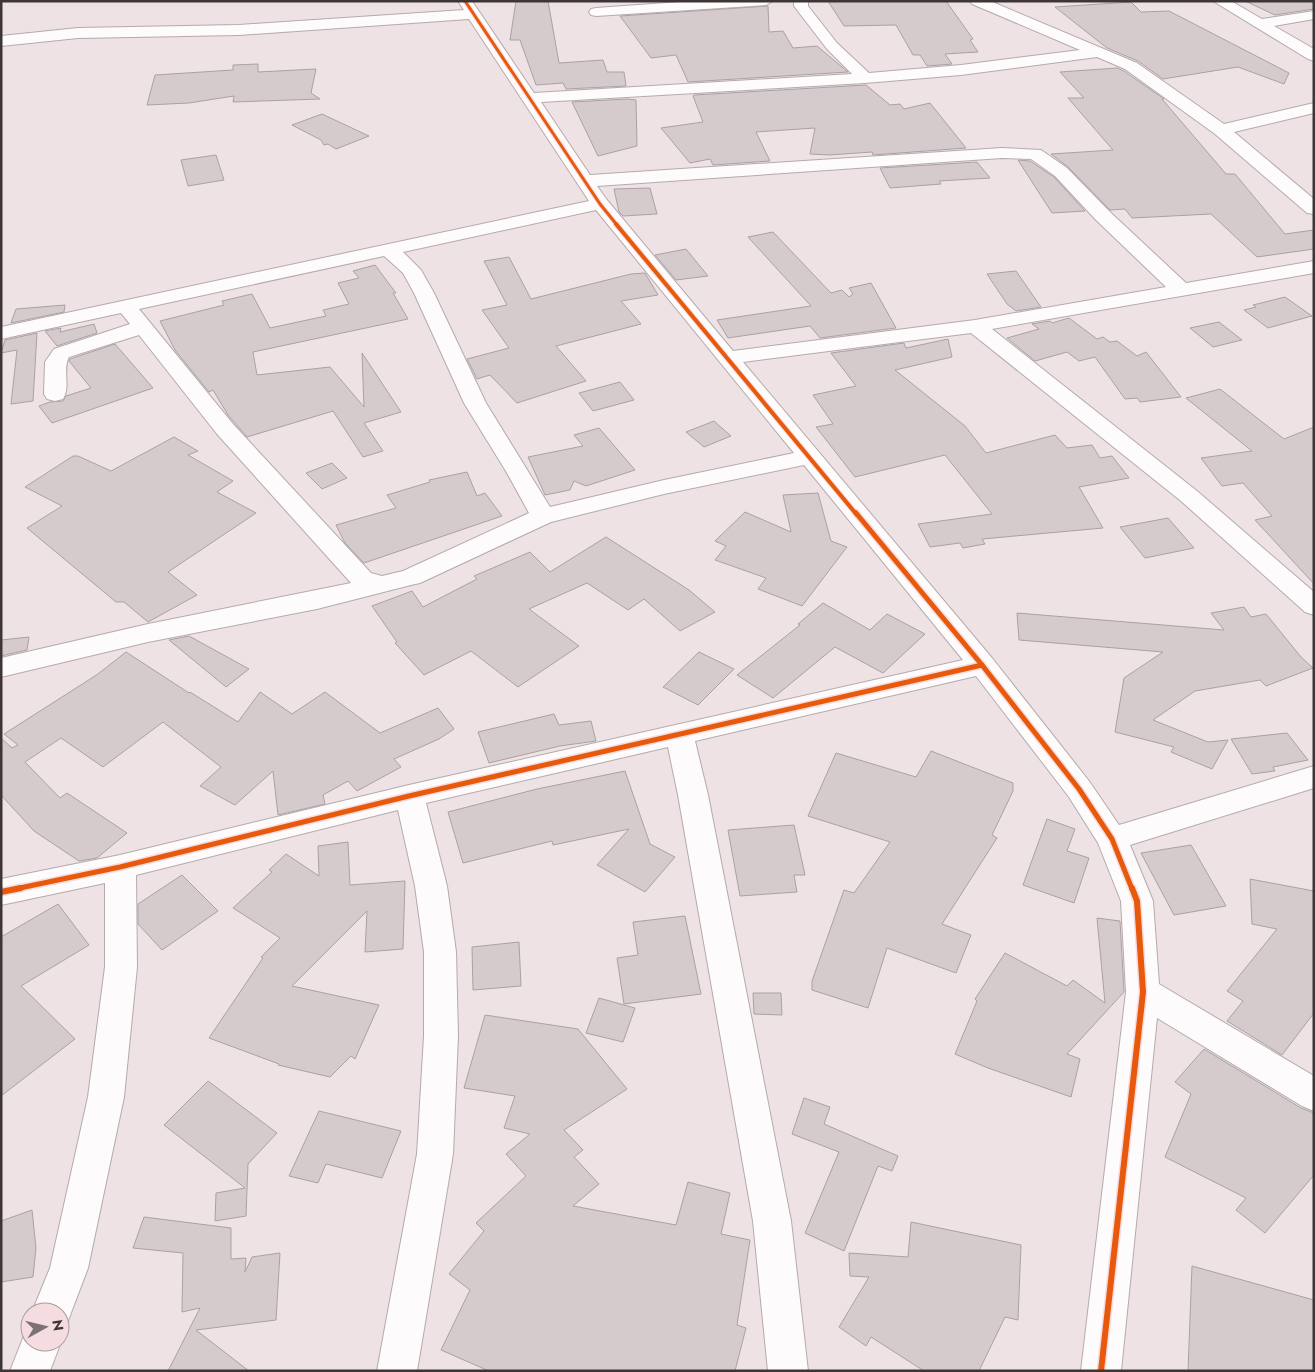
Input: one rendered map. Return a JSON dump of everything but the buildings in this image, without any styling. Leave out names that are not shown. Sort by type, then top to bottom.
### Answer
[{"type":"street","points":[[596,12],[766,1]]},
{"type":"street","points":[[801,1],[801,6],[832,46],[865,78]]},
{"type":"street","points":[[977,1],[1131,66],[1221,130],[1314,209]]},
{"type":"street","points":[[1220,1],[1314,56]]},
{"type":"street","points":[[1,41],[125,30],[239,30],[469,8],[531,98],[600,204],[982,665],[1079,789],[1112,839],[1137,901],[1143,992],[1100,1371]]},
{"type":"street","points":[[1260,24],[1314,16]]},
{"type":"street","points":[[531,98],[865,78],[960,70],[1100,52]]},
{"type":"street","points":[[1221,130],[1314,108]]},
{"type":"street","points":[[586,181],[1002,153],[1034,154],[1061,172],[1103,216],[1181,290]]},
{"type":"street","points":[[1,333],[600,204]]},
{"type":"street","points":[[390,250],[411,270],[424,292],[475,403],[519,473],[543,516]]},
{"type":"street","points":[[728,358],[975,326],[1314,268]]},
{"type":"street","points":[[126,306],[225,429],[362,578],[382,584]]},
{"type":"street","points":[[975,326],[1189,496],[1314,606]]},
{"type":"street","points":[[55,394],[56,362],[61,353],[143,327]]},
{"type":"street","points":[[1,668],[148,633],[317,600],[411,577],[543,516],[664,487],[810,457]]},
{"type":"street","points":[[1,892],[120,867],[409,796],[982,665]]},
{"type":"street","points":[[679,734],[693,795],[772,1221],[788,1371]]},
{"type":"street","points":[[1112,839],[1314,777]]},
{"type":"street","points":[[397,1371],[435,1154],[441,1036],[439,943],[431,886],[409,796]]},
{"type":"street","points":[[56,1302],[69,1268],[106,1097],[121,967],[120,867]]},
{"type":"street","points":[[1143,992],[1314,1095]]},
{"type":"street","points":[[30,1371],[37,1352]]},
{"type":"cycle path","points":[[465,1],[600,204],[982,665],[1079,789],[1112,839],[1137,901],[1143,992],[1101,1371]]},
{"type":"cycle path","points":[[1,892],[120,867],[409,796],[982,665]]}]
